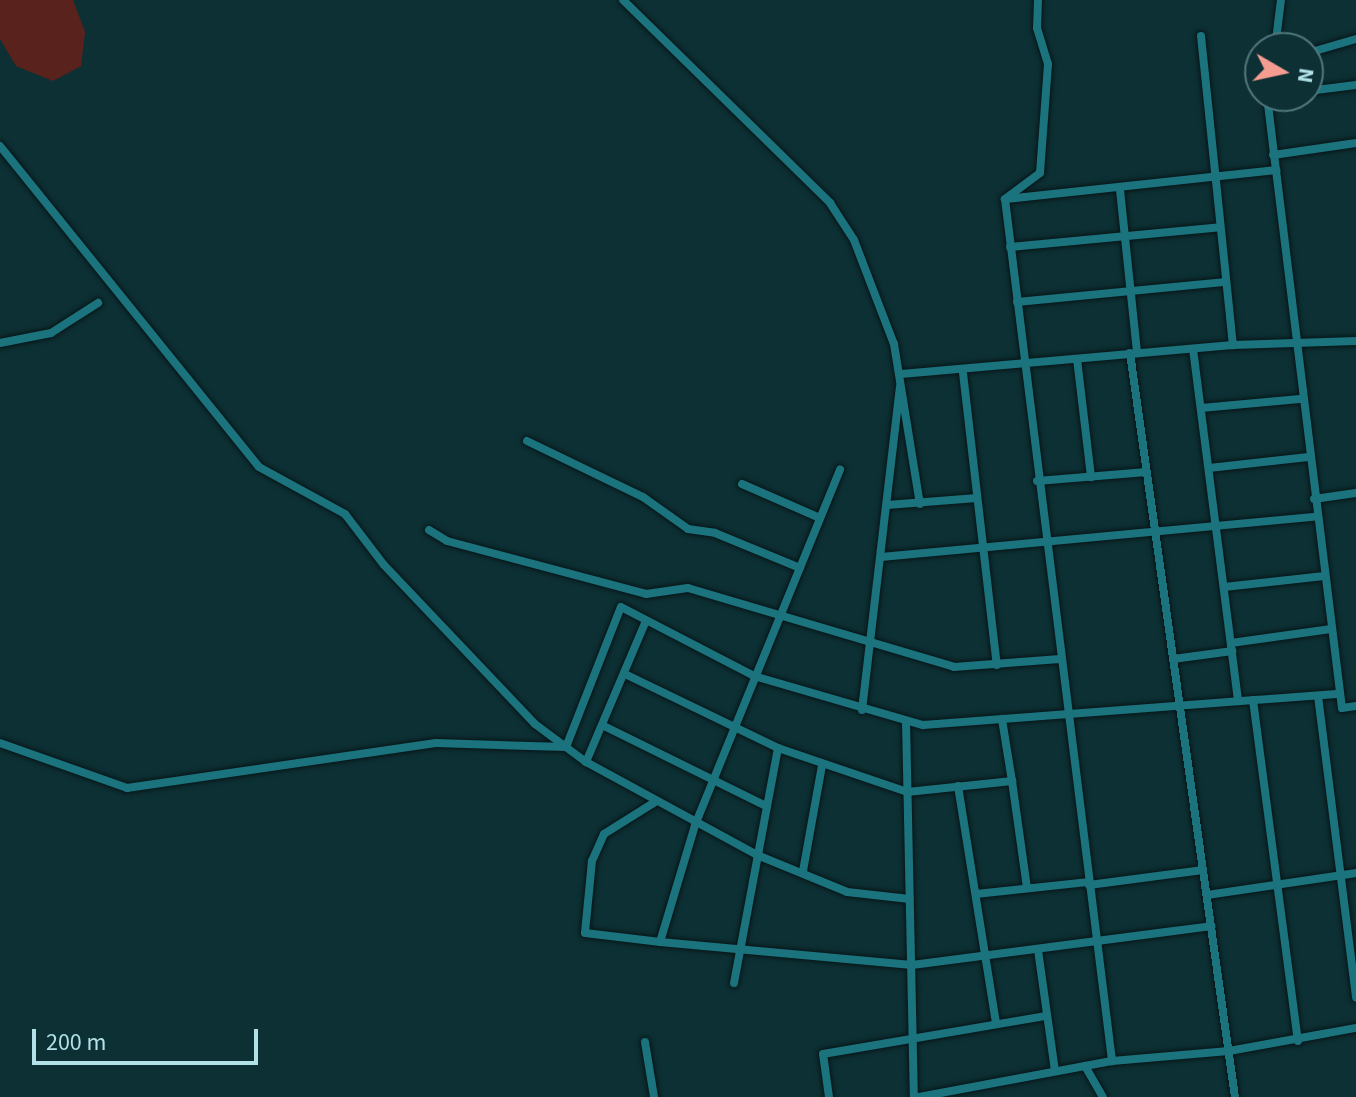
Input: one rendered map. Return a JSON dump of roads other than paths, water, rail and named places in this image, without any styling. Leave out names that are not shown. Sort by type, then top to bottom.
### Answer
[{"type":"street","points":[[623,0],[830,203],[854,240],[901,374],[920,504]]},
{"type":"street","points":[[1005,199],[1040,173],[1048,64],[1037,28],[1038,0]]},
{"type":"street","points":[[1277,32],[1281,0]]},
{"type":"street","points":[[1201,36],[1213,178],[1233,345]]},
{"type":"street","points":[[1324,48],[1356,39]]},
{"type":"street","points":[[1324,89],[1356,85]]},
{"type":"street","points":[[1269,112],[1300,399],[1342,708],[1356,706]]},
{"type":"street","points":[[1273,155],[1356,143]]},
{"type":"street","points":[[0,146],[259,467],[345,514],[416,599],[535,724],[586,762],[695,825],[757,855],[803,871],[847,892],[910,899]]},
{"type":"street","points":[[1005,199],[1120,190],[1276,170]]},
{"type":"street","points":[[1120,190],[1147,472],[1235,1097]]},
{"type":"street","points":[[1005,199],[1022,361],[1112,1061]]},
{"type":"street","points":[[1010,247],[1220,227]]},
{"type":"street","points":[[1017,302],[1226,282]]},
{"type":"street","points":[[0,343],[51,333],[98,303]]},
{"type":"street","points":[[901,374],[963,373],[1022,361],[1233,345],[1356,341]]},
{"type":"street","points":[[1193,349],[1238,701]]},
{"type":"street","points":[[1077,359],[1091,477]]},
{"type":"street","points":[[963,373],[997,665]]},
{"type":"street","points":[[862,710],[873,643],[901,374]]},
{"type":"street","points":[[1201,408],[1300,399]]},
{"type":"street","points":[[527,441],[643,497],[688,529],[715,533],[800,568]]},
{"type":"street","points":[[1209,468],[1308,457]]},
{"type":"street","points":[[660,942],[695,825],[840,469]]},
{"type":"street","points":[[1037,481],[1147,472]]},
{"type":"street","points":[[742,484],[820,518]]},
{"type":"street","points":[[1314,499],[1356,493]]},
{"type":"street","points":[[887,505],[977,498]]},
{"type":"street","points":[[881,557],[1316,517]]},
{"type":"street","points":[[429,530],[447,541],[646,594],[688,588],[954,667],[1060,659]]},
{"type":"street","points":[[1224,587],[1324,576]]},
{"type":"street","points":[[566,747],[621,607],[645,623],[754,676],[906,721],[1002,719],[1340,694]]},
{"type":"street","points":[[586,762],[627,675],[645,623]]},
{"type":"street","points":[[1173,659],[1331,629]]},
{"type":"street","points":[[627,675],[778,748],[907,792],[1012,781]]},
{"type":"street","points":[[1318,696],[1356,998]]},
{"type":"street","points":[[1253,700],[1298,1041]]},
{"type":"street","points":[[1002,719],[1027,888]]},
{"type":"street","points":[[906,721],[916,1097],[1112,1061],[1229,1051],[1298,1041],[1356,1028]]},
{"type":"street","points":[[604,726],[766,806]]},
{"type":"street","points":[[0,743],[127,788],[436,743],[566,747]]},
{"type":"street","points":[[734,983],[778,748]]},
{"type":"street","points":[[803,871],[822,765]]},
{"type":"street","points":[[958,786],[996,1022]]},
{"type":"street","points":[[655,802],[604,834],[592,861],[585,933],[912,965],[1211,926]]},
{"type":"street","points":[[976,894],[1203,870]]},
{"type":"street","points":[[1207,895],[1356,873]]},
{"type":"street","points":[[1038,950],[1055,1071]]},
{"type":"street","points":[[829,1097],[823,1054],[1045,1016]]},
{"type":"street","points":[[645,1042],[654,1097]]},
{"type":"street","points":[[1085,1066],[1103,1097]]}]
